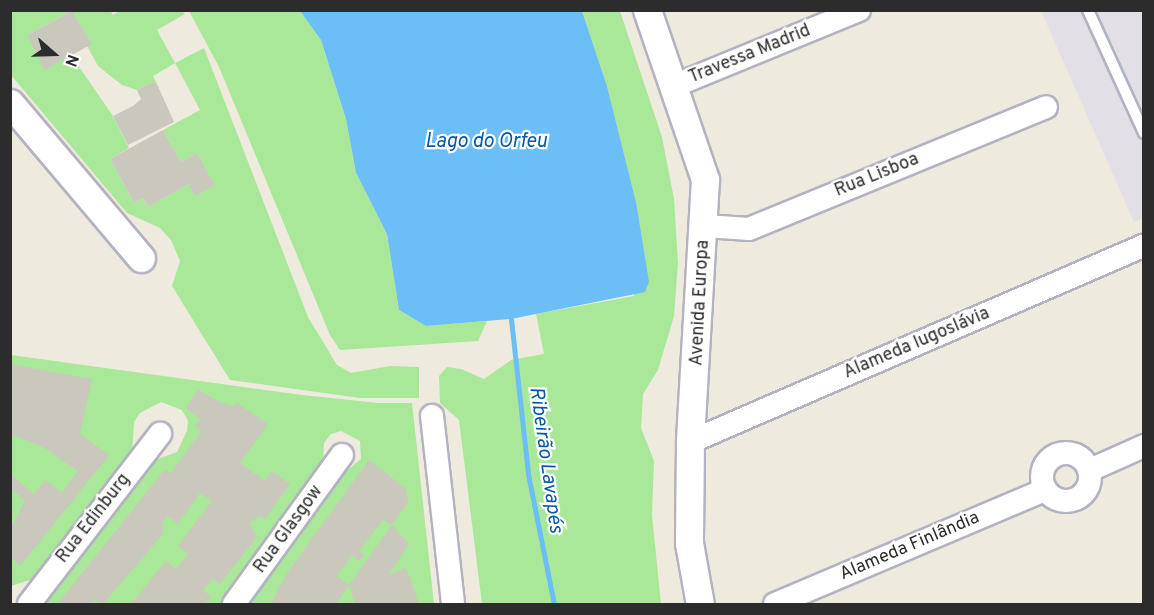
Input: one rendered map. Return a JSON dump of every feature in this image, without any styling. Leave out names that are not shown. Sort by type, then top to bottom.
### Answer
[{"type":"street","name":"Avenida Europa","points":[[647,10],[701,158],[705,179],[705,226],[690,442],[689,543],[700,604]]},
{"type":"street","name":"Travessa Madrid","points":[[674,86],[859,10]]},
{"type":"street","points":[[10,103],[141,258]]},
{"type":"street","name":"Rua Lisboa","points":[[705,226],[749,229],[1046,107]]},
{"type":"street","name":"Alameda Iugoslávia","points":[[690,442],[1143,246]]},
{"type":"street","points":[[432,416],[453,604]]},
{"type":"street","name":"Rua Edinburg","points":[[29,604],[160,434]]},
{"type":"street","points":[[1090,470],[1143,446]]},
{"type":"street","points":[[1073,454],[1090,470],[1085,492],[1073,501],[1057,500],[1045,490],[1042,474],[1056,455],[1073,454]]},
{"type":"street","name":"Rua Glasgow","points":[[234,604],[342,455]]},
{"type":"street","name":"Alameda Finlândia","points":[[775,604],[1045,490]]},
{"type":"lane","points":[[1088,10],[1143,133]]},
{"type":"lane","points":[[1132,104],[1143,100]]},
{"type":"shaded area","points":[[1041,11],[1143,11],[1143,218],[1134,222]]},
{"type":"green space","points":[[110,10],[113,15],[119,11],[182,11],[185,14],[157,30],[175,63],[204,48],[308,317],[337,365],[351,373],[390,366],[419,367],[419,398],[360,398],[230,380],[172,286],[180,261],[171,240],[160,228],[127,213],[11,75],[10,11]],"holes":[[[72,11],[91,44],[87,46],[98,66],[122,85],[137,90],[152,82],[157,84],[153,76],[175,63],[200,110],[163,130],[181,162],[197,153],[214,184],[195,195],[189,184],[148,207],[143,198],[134,203],[110,159],[129,148],[113,116],[71,55],[27,35]]]},
{"type":"green space","points":[[189,11],[300,11],[321,40],[346,119],[356,173],[387,234],[399,310],[426,326],[487,321],[478,341],[340,350],[330,335],[219,67]]},
{"type":"green space","points":[[582,11],[620,11],[662,137],[674,199],[678,263],[674,316],[658,370],[643,394],[641,428],[654,461],[652,515],[661,604],[482,604],[459,420],[440,403],[439,376],[447,367],[461,369],[484,379],[511,360],[544,354],[536,314],[634,296],[636,202],[607,86]]},
{"type":"green space","points":[[11,355],[302,395],[378,403],[412,403],[434,604],[245,604],[338,478],[361,459],[360,441],[341,431],[331,434],[324,443],[323,464],[224,604],[41,604],[152,461],[177,452],[187,431],[188,421],[182,410],[161,402],[140,413],[134,422],[132,456],[39,577],[11,586]]},
{"type":"water","name":"Lago do Orfeu","points":[[300,11],[582,11],[607,86],[636,202],[649,282],[645,292],[511,319],[426,326],[399,310],[387,234],[356,173],[346,119],[321,40]]},
{"type":"building","points":[[72,11],[92,44],[45,70],[27,35]]},
{"type":"building","points":[[152,82],[157,84],[174,122],[128,145],[113,116],[133,106],[141,99],[137,90]]},
{"type":"building","points":[[163,130],[181,162],[197,153],[215,185],[195,196],[189,184],[148,207],[143,198],[134,203],[110,159]]},
{"type":"building","points":[[10,364],[92,379],[80,434],[109,455],[21,565],[10,558],[10,522],[13,524],[25,501],[10,488],[10,474],[34,494],[45,480],[62,493],[78,471],[43,447],[10,434]]},
{"type":"building","points":[[198,390],[220,402],[233,406],[237,403],[268,424],[240,463],[265,481],[272,471],[290,484],[265,519],[260,516],[249,523],[257,537],[220,584],[213,579],[203,590],[211,597],[204,604],[131,604],[166,561],[176,569],[188,554],[178,546],[212,501],[200,493],[178,524],[168,516],[162,523],[163,534],[103,604],[94,600],[91,604],[62,604],[59,602],[165,469],[171,473],[201,431],[195,426],[200,419],[186,408]]},
{"type":"building","points":[[369,460],[406,489],[408,503],[392,525],[383,519],[359,551],[364,555],[359,561],[352,555],[337,576],[349,585],[336,604],[271,604],[285,576]]},
{"type":"building","points":[[392,525],[409,544],[388,576],[406,567],[419,604],[355,604],[349,585]]},
{"type":"waterway","name":"Ribeirão Lavapés","points":[[511,319],[528,474],[554,604]]}]
